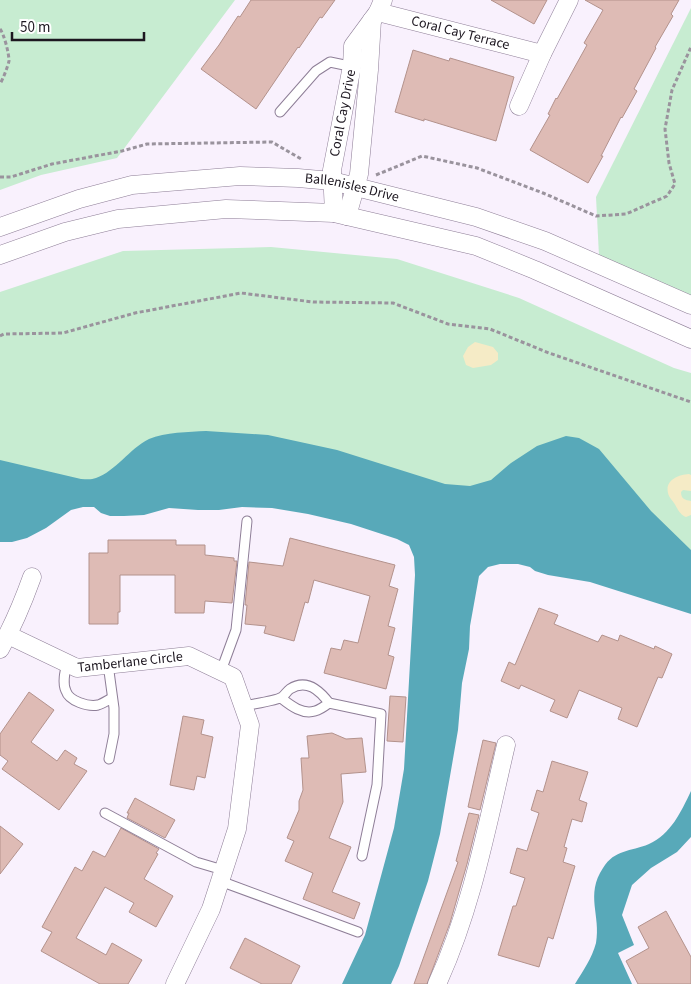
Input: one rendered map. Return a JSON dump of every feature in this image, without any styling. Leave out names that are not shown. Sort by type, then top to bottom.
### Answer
[{"type":"street","points":[[519,106],[569,0]]},
{"type":"street","name":"Coral Cay Terrace","points":[[378,10],[542,54]]},
{"type":"street","name":"Coral Cay Drive","points":[[341,215],[332,175],[360,68],[378,10]]},
{"type":"street","name":"Coral Cay Drive","points":[[341,215],[357,180],[360,68]]},
{"type":"street","name":"Ballenisles Drive","points":[[0,227],[79,199],[132,185],[240,176],[298,178],[332,175],[357,180],[536,238],[691,305]]},
{"type":"street","name":"Ballenisles Drive","points":[[0,255],[66,232],[118,218],[226,209],[341,215],[476,246],[691,339]]},
{"type":"street","name":"Tamberlane Circle","points":[[32,577],[4,642],[77,668],[189,656],[233,677],[244,706],[250,725],[237,829],[211,909],[175,984]]},
{"type":"street","points":[[438,984],[468,904],[506,745]]},
{"type":"lane","points":[[280,112],[316,71],[330,62],[360,68]]},
{"type":"lane","points":[[220,671],[236,630],[247,521]]},
{"type":"lane","points":[[67,663],[64,683],[66,692],[71,699],[97,706],[112,698]]},
{"type":"lane","points":[[108,664],[114,708],[114,734],[109,759]]},
{"type":"lane","points":[[244,706],[281,698],[297,685],[306,685],[316,689],[329,704],[380,714],[377,785],[362,856]]},
{"type":"lane","points":[[281,698],[304,711],[314,712],[329,704]]},
{"type":"lane","points":[[105,813],[222,876],[358,932]]},
{"type":"path","points":[[0,29],[4,34],[9,61],[0,84]]},
{"type":"path","points":[[357,180],[373,176],[422,156],[477,168],[543,193],[596,216],[626,214],[667,196],[675,184],[669,163],[665,129],[672,90],[691,47]]},
{"type":"path","points":[[0,177],[147,144],[272,142],[316,168],[332,175]]},
{"type":"path","points":[[0,336],[4,334],[63,333],[135,313],[241,293],[313,302],[393,303],[448,324],[490,329],[549,353],[691,402]]},
{"type":"green space","points":[[0,0],[235,0],[117,158],[41,175],[0,190]]},
{"type":"green space","points":[[691,8],[691,296],[599,256],[596,197]]},
{"type":"green space","points":[[271,247],[397,259],[519,298],[674,368],[691,373],[691,586],[401,510],[0,485],[0,292],[123,251]]},
{"type":"sand","points":[[475,342],[493,347],[498,353],[498,360],[491,365],[473,368],[466,365],[463,356],[468,347]]},
{"type":"sand","points":[[691,475],[691,491],[683,490],[681,492],[684,499],[691,501],[691,515],[686,517],[680,513],[669,497],[668,486],[676,477]]},
{"type":"water","points":[[206,431],[268,435],[337,450],[445,484],[470,486],[491,480],[511,463],[537,446],[566,436],[579,438],[599,449],[651,511],[691,550],[691,614],[590,582],[548,575],[518,564],[500,564],[488,567],[479,576],[470,626],[469,649],[462,683],[458,730],[440,834],[428,881],[391,984],[342,984],[365,935],[394,828],[404,769],[415,575],[414,557],[409,545],[397,539],[351,524],[308,514],[272,508],[242,507],[219,510],[169,508],[144,515],[110,516],[101,513],[94,507],[83,507],[71,510],[46,528],[27,538],[12,542],[0,542],[0,460],[81,479],[92,479],[103,475],[135,448],[149,439],[170,434]]},
{"type":"water","points":[[691,791],[691,837],[677,852],[651,868],[632,885],[622,915],[634,945],[618,953],[632,984],[575,984],[590,959],[596,943],[597,923],[594,896],[595,887],[603,868],[618,854],[642,847],[657,840],[674,822]]},
{"type":"building","points":[[251,0],[335,0],[298,47],[256,109],[201,69]]},
{"type":"building","points":[[491,0],[547,0],[534,24]]},
{"type":"building","points":[[585,0],[679,0],[671,14],[673,16],[634,89],[637,91],[621,117],[588,183],[530,150],[550,115],[548,114],[556,98],[587,45],[584,43],[603,10]]},
{"type":"building","points":[[413,50],[449,61],[450,58],[514,77],[496,141],[395,112]]},
{"type":"building","points":[[290,538],[395,565],[389,586],[398,589],[388,626],[395,628],[388,655],[394,657],[386,689],[324,673],[331,648],[341,650],[344,640],[358,643],[370,596],[314,580],[308,603],[305,602],[294,641],[264,633],[266,626],[245,624],[249,562],[283,566]]},
{"type":"building","points":[[108,540],[176,540],[176,545],[205,545],[205,555],[234,558],[234,561],[237,561],[232,603],[205,601],[204,613],[175,613],[175,575],[120,575],[120,612],[118,612],[118,624],[89,624],[89,553],[108,553]]},
{"type":"building","points":[[539,608],[558,615],[554,624],[598,642],[602,635],[618,641],[620,635],[654,649],[655,646],[672,654],[662,678],[658,677],[637,727],[618,719],[622,708],[579,690],[567,718],[550,711],[555,700],[521,685],[519,689],[501,681],[509,662],[515,665]]},
{"type":"building","points":[[29,692],[54,710],[31,742],[57,761],[65,750],[77,758],[74,764],[87,771],[59,810],[2,769],[8,761],[0,755],[0,734]]},
{"type":"building","points":[[390,696],[406,697],[403,742],[387,741]]},
{"type":"building","points":[[183,716],[204,720],[201,734],[213,737],[205,778],[197,776],[194,790],[170,785]]},
{"type":"building","points":[[332,733],[346,739],[362,738],[366,772],[341,774],[343,802],[329,838],[351,847],[332,892],[360,903],[354,919],[303,899],[313,873],[285,861],[294,841],[287,838],[299,810],[299,801],[303,790],[301,758],[309,758],[307,736]]},
{"type":"building","points":[[483,740],[496,743],[480,810],[468,807]]},
{"type":"building","points":[[552,761],[588,772],[579,800],[587,803],[582,822],[572,819],[564,847],[567,848],[563,862],[575,866],[553,939],[548,937],[539,967],[498,955],[513,906],[516,906],[525,878],[510,873],[517,848],[527,851],[539,813],[531,810],[537,790],[543,792]]},
{"type":"building","points":[[135,798],[175,820],[165,838],[127,818],[129,813],[127,813]]},
{"type":"building","points":[[469,813],[479,815],[450,923],[427,984],[414,984],[458,862],[456,861]]},
{"type":"building","points":[[0,826],[23,844],[0,874]]},
{"type":"building","points":[[121,828],[159,849],[144,879],[173,896],[156,927],[129,912],[134,903],[105,887],[76,938],[106,955],[112,943],[142,960],[128,984],[100,984],[41,951],[52,932],[42,927],[75,867],[82,871],[93,851],[105,857]]},
{"type":"building","points":[[666,911],[691,957],[691,984],[638,984],[626,961],[649,948],[638,927]]},
{"type":"building","points":[[245,938],[300,966],[291,984],[262,984],[230,968]]}]
